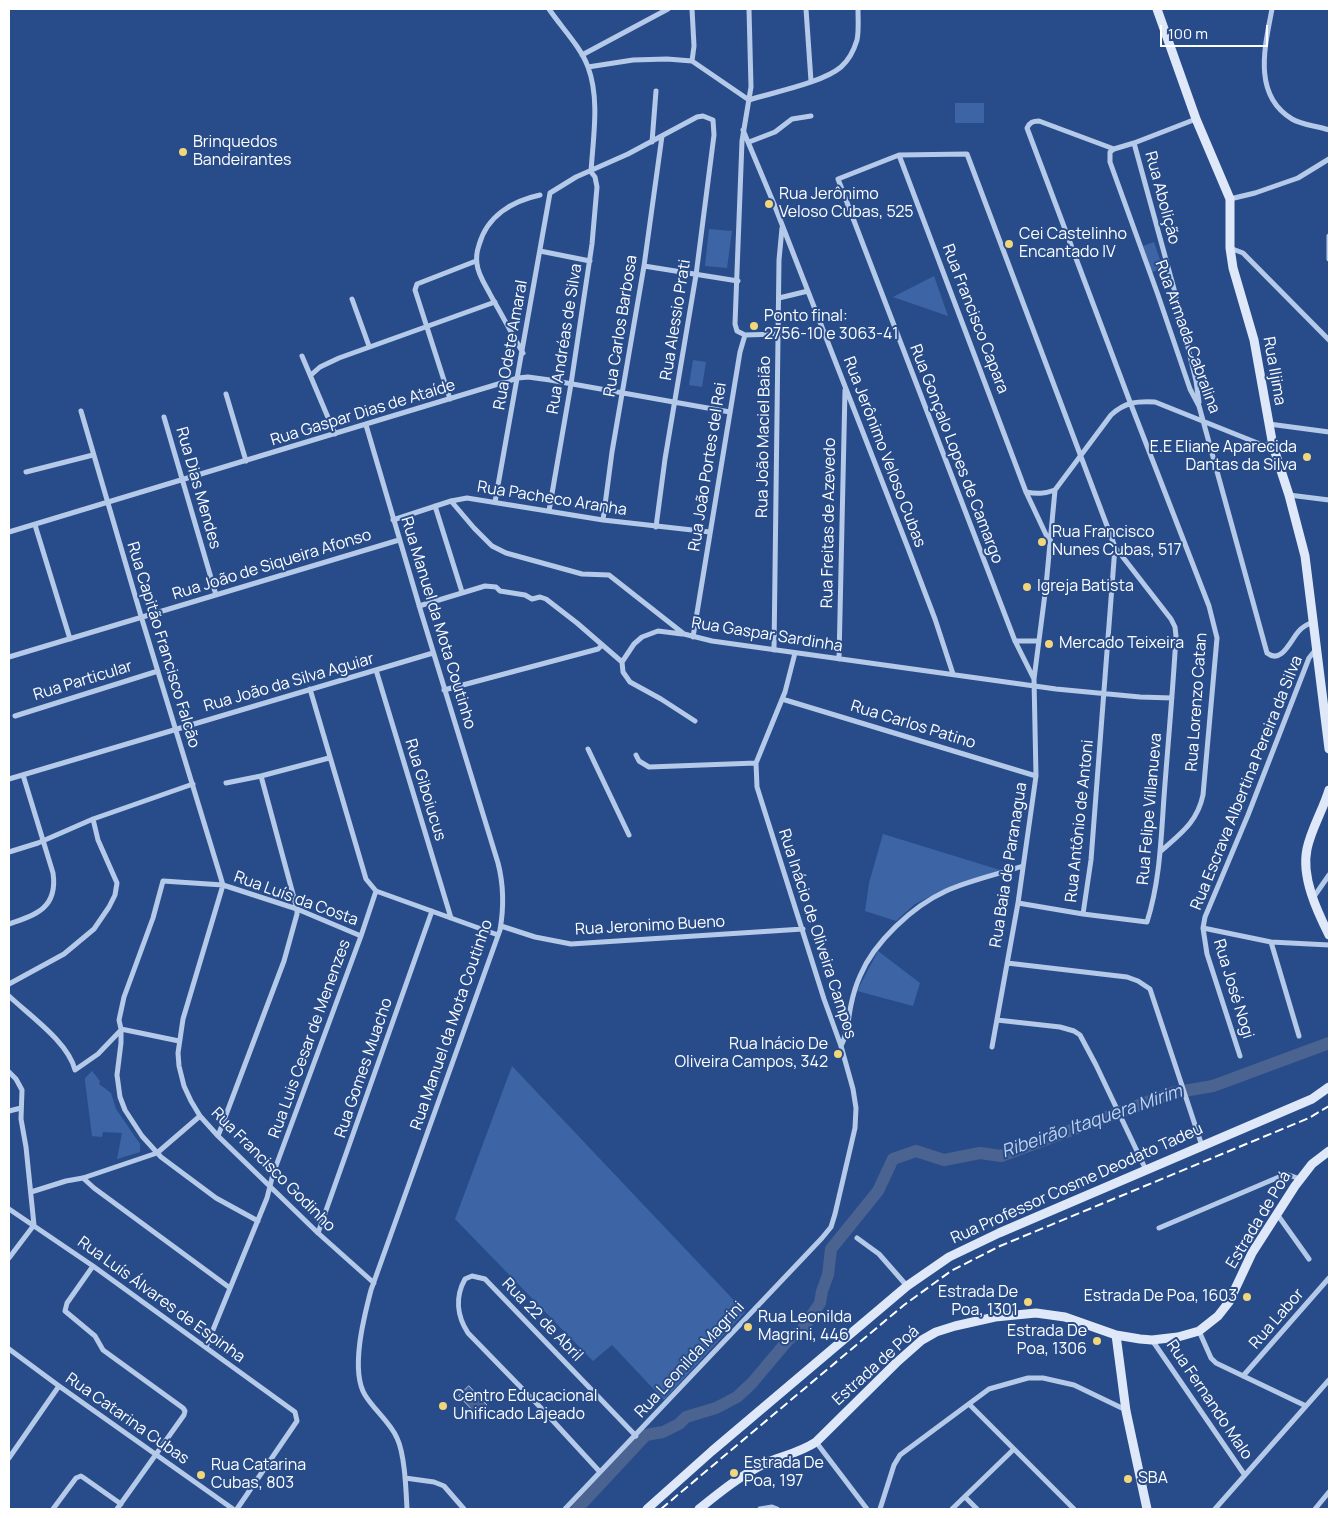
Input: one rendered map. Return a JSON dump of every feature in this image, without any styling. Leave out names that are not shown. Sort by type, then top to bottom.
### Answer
[{"type":"main road","name":"Rua Iljima","points":[[1157,9],[1196,118],[1230,199],[1232,268],[1255,347],[1268,424],[1305,556],[1329,749]]},
{"type":"main road","points":[[1329,790],[1306,850],[1305,860],[1312,898],[1329,935]]},
{"type":"main road","name":"Rua Professor Cosme Deodato Tadeu","points":[[647,1509],[683,1476],[907,1286],[949,1257],[1312,1099],[1329,1087]]},
{"type":"main road","name":"Estrada de Poá","points":[[699,1509],[744,1475],[816,1442],[922,1340],[936,1332],[980,1320],[1036,1313],[1065,1317],[1116,1335],[1152,1340],[1178,1337],[1199,1331],[1218,1316],[1229,1302],[1252,1253],[1300,1179],[1312,1164],[1329,1152]]},
{"type":"main road","points":[[1116,1335],[1126,1411],[1147,1509]]},
{"type":"street","name":"Rua Andréas de Silva","points":[[549,511],[590,261],[597,187],[591,172],[594,100],[588,67],[582,55],[550,9]]},
{"type":"street","points":[[582,55],[668,9]]},
{"type":"street","points":[[692,9],[694,46],[692,61]]},
{"type":"street","points":[[749,9],[751,75],[749,100],[743,130],[736,328],[738,332],[746,335],[778,334]]},
{"type":"street","points":[[806,9],[811,81]]},
{"type":"street","points":[[749,100],[831,74],[847,60],[857,38],[858,9]]},
{"type":"street","points":[[1272,9],[1263,72],[1269,93],[1280,110],[1293,120],[1329,130]]},
{"type":"street","points":[[588,67],[634,60],[667,59],[692,61],[749,100]]},
{"type":"street","points":[[652,142],[656,91]]},
{"type":"street","name":"Rua Alessio Prati","points":[[656,527],[665,459],[696,276],[714,124],[710,118],[703,116],[662,136]]},
{"type":"street","points":[[749,142],[775,132],[792,119],[811,116]]},
{"type":"street","points":[[1114,149],[1196,118]]},
{"type":"street","name":"Rua Lorenzo Catan","points":[[1114,149],[1040,121],[1034,121],[1027,128],[1130,402],[1210,606],[1217,638],[1204,786],[1200,809],[1191,824],[1160,852]]},
{"type":"street","name":"Rua Jerônimo Veloso Cubas","points":[[743,130],[808,291],[935,619],[953,674]]},
{"type":"street","points":[[591,172],[662,136]]},
{"type":"street","name":"Rua Carlos Barbosa","points":[[603,520],[622,392],[644,266],[662,136]]},
{"type":"street","name":"Rua Abolição","points":[[1134,143],[1174,289],[1196,380],[1199,406]]},
{"type":"street","name":"Rua Armada Cabralina","points":[[1114,149],[1110,152],[1110,162],[1190,389],[1199,406],[1267,653],[1271,656],[1282,654],[1299,631],[1305,625],[1313,622]]},
{"type":"street","points":[[899,155],[967,154],[1115,547]]},
{"type":"street","name":"Rua Gonçalo Lopes de Camargo","points":[[899,155],[838,179],[1015,641],[1034,679]]},
{"type":"street","name":"Rua Francisco Capara","points":[[899,155],[1026,492],[1049,542]]},
{"type":"street","points":[[1230,199],[1255,193],[1298,178],[1329,159]]},
{"type":"street","name":"Rua Odete Amaral","points":[[495,502],[550,193],[576,177],[591,172]]},
{"type":"street","points":[[523,353],[495,302],[476,260],[483,233],[493,219],[514,203],[540,195]]},
{"type":"street","name":"Rua João Maciel Baião","points":[[774,650],[779,260],[782,225]]},
{"type":"street","points":[[1329,236],[1329,259]]},
{"type":"street","points":[[1230,248],[1243,253],[1329,340]]},
{"type":"street","points":[[540,251],[590,261]]},
{"type":"street","points":[[450,399],[415,290],[417,284],[476,260]]},
{"type":"street","points":[[644,266],[696,276],[738,281]]},
{"type":"street","points":[[779,298],[808,291]]},
{"type":"street","points":[[352,299],[369,346]]},
{"type":"street","points":[[311,374],[326,364],[369,346],[426,328],[495,302]]},
{"type":"street","name":"Rua João Portes del Rei","points":[[693,637],[742,343],[746,335]]},
{"type":"street","points":[[302,356],[335,434]]},
{"type":"street","name":"Rua Gaspar Dias de Ataíde","points":[[9,532],[518,378],[536,378],[730,412]]},
{"type":"street","name":"Rua Freitas de Azevedo","points":[[839,659],[845,387]]},
{"type":"street","points":[[226,394],[246,461]]},
{"type":"street","points":[[1026,492],[1039,494],[1055,490],[1111,415],[1130,402],[1155,402],[1260,444],[1274,446]]},
{"type":"street","name":"Rua Capitão Francisco Falcão","points":[[81,412],[223,885]]},
{"type":"street","name":"Rua Dias Mendes","points":[[164,417],[216,595]]},
{"type":"street","points":[[1268,424],[1329,432]]},
{"type":"street","name":"Rua Manuel da Mota Coutinho","points":[[366,425],[444,690],[498,863],[503,886],[501,926],[374,1283],[361,1334],[359,1380],[365,1395],[397,1438],[405,1478],[407,1509]]},
{"type":"street","points":[[26,472],[93,455]]},
{"type":"street","name":"Rua Baia de Paranagua","points":[[992,1047],[1018,903],[1036,776],[1036,729],[1033,686],[1046,586],[1055,490]]},
{"type":"street","points":[[1289,495],[1329,500]]},
{"type":"street","name":"Rua Pacheco Aranha","points":[[393,520],[451,500],[468,498],[603,520],[710,532]]},
{"type":"street","name":"Rua Gaspar Sardinha","points":[[451,500],[492,546],[516,557],[582,574],[609,575],[684,634],[693,637],[795,653],[1104,694]]},
{"type":"street","points":[[435,506],[462,592]]},
{"type":"street","points":[[35,524],[70,639]]},
{"type":"street","name":"Rua João de Siqueira Afonso","points":[[9,657],[399,540]]},
{"type":"street","name":"Rua Felipe Villanueva","points":[[1083,914],[1147,922],[1156,889],[1160,852],[1172,698],[1175,627],[1171,619],[1115,547]]},
{"type":"street","name":"Rua Antônio de Antoni","points":[[1018,903],[1083,914],[1091,860],[1115,547]]},
{"type":"street","points":[[419,606],[479,587],[489,586],[500,591],[525,595],[532,599],[540,597],[546,599],[578,623],[622,662]]},
{"type":"street","points":[[684,634],[658,631],[645,635],[634,644],[622,662],[623,672],[630,682],[662,699],[694,722]]},
{"type":"street","points":[[1015,641],[1039,641]]},
{"type":"street","points":[[444,690],[598,649],[602,645]]},
{"type":"street","name":"Rua Escrava Albertina Pereira da Silva","points":[[1204,928],[1208,905],[1248,815],[1309,658],[1317,648]]},
{"type":"street","name":"Rua João da Silva Aguiar","points":[[9,779],[433,653]]},
{"type":"street","name":"Rua Inácio de Oliveira Campos","points":[[795,653],[782,700],[756,763],[757,787],[853,1088],[856,1108],[855,1128],[831,1227]]},
{"type":"street","name":"Rua Giboiucus","points":[[376,670],[451,918]]},
{"type":"street","name":"Rua Particular","points":[[15,716],[158,671]]},
{"type":"street","points":[[310,689],[366,879],[376,891],[498,935]]},
{"type":"street","points":[[1104,694],[1172,698]]},
{"type":"street","name":"Rua Carlos Patino","points":[[782,700],[1036,776]]},
{"type":"street","points":[[588,749],[630,835]]},
{"type":"street","points":[[636,754],[639,761],[649,767],[756,763]]},
{"type":"street","points":[[226,783],[329,758]]},
{"type":"street","points":[[9,924],[29,917],[50,901],[54,880],[23,775]]},
{"type":"street","points":[[218,1136],[284,961],[297,914],[261,776]]},
{"type":"street","points":[[9,852],[44,841],[94,820],[193,784]]},
{"type":"street","points":[[9,984],[64,954],[94,930],[115,895],[117,883],[98,840],[94,820]]},
{"type":"street","points":[[841,1046],[846,1033],[853,995],[861,973],[874,951],[894,929],[915,910],[946,891],[1022,866]]},
{"type":"street","points":[[1312,898],[1329,875]]},
{"type":"street","name":"Rua Luís da Costa","points":[[121,1029],[119,1020],[124,997],[153,918],[163,881],[223,885],[297,909],[361,936]]},
{"type":"street","name":"Rua Francisco Godinho","points":[[223,885],[183,1019],[179,1041],[179,1066],[184,1086],[200,1116],[218,1136],[318,1233],[374,1283]]},
{"type":"street","name":"Rua Luis Cesar de Menenzes","points":[[206,1347],[258,1221],[273,1174],[376,891]]},
{"type":"street","name":"Rua Gomes Muacho","points":[[318,1233],[432,911]]},
{"type":"street","name":"Rua Jeronimo Bueno","points":[[501,926],[535,938],[579,944],[803,929]]},
{"type":"street","points":[[1204,928],[1271,942],[1329,945]]},
{"type":"street","name":"Rua José Nogi","points":[[1204,928],[1207,954],[1240,1056]]},
{"type":"street","points":[[1271,942],[1299,1036]]},
{"type":"street","points":[[1007,963],[1127,978],[1138,981],[1150,989],[1202,1146]]},
{"type":"street","points":[[9,996],[65,1050],[73,1061],[75,1070],[93,1058],[121,1029]]},
{"type":"street","points":[[997,1020],[1060,1027],[1074,1031],[1085,1042],[1146,1170]]},
{"type":"street","points":[[121,1029],[179,1041]]},
{"type":"street","points":[[121,1029],[117,1075],[120,1098],[142,1136],[157,1154],[216,1198],[258,1221]]},
{"type":"street","points":[[9,1072],[16,1078],[22,1090],[21,1108],[34,1225],[9,1258]]},
{"type":"street","points":[[9,1111],[21,1108]]},
{"type":"street","points":[[31,1192],[66,1181],[83,1178],[157,1154],[200,1116]]},
{"type":"street","points":[[1159,1228],[1286,1174],[1300,1179]]},
{"type":"street","points":[[83,1178],[230,1288]]},
{"type":"street","name":"Rua Luís Álvares de Espinha","points":[[9,1209],[93,1266],[297,1415],[298,1421],[237,1509]]},
{"type":"street","points":[[1277,1214],[1309,1259]]},
{"type":"street","name":"Rua Leonilda Magrini","points":[[565,1509],[636,1436],[831,1227]]},
{"type":"street","points":[[857,1238],[879,1254],[907,1286]]},
{"type":"street","points":[[93,1266],[67,1303],[65,1311],[95,1336],[103,1350],[185,1411],[117,1509]]},
{"type":"street","name":"Rua 22 de Abril","points":[[600,1472],[468,1333],[460,1318],[459,1294],[465,1279],[472,1276],[485,1279],[636,1436]]},
{"type":"street","name":"Rua Labor","points":[[1243,1376],[1329,1278]]},
{"type":"street","points":[[1199,1331],[1211,1358],[1216,1363],[1306,1406]]},
{"type":"street","name":"Rua Fernando Malo","points":[[1152,1340],[1244,1474]]},
{"type":"street","name":"Rua Catarina Cubas","points":[[9,1349],[233,1509]]},
{"type":"street","points":[[880,1509],[894,1465],[900,1455],[994,1386],[1028,1378],[1042,1378],[1074,1385],[1126,1411]]},
{"type":"street","points":[[1215,1509],[1329,1380]]},
{"type":"street","points":[[9,1458],[59,1386]]},
{"type":"street","points":[[969,1404],[1074,1509]]},
{"type":"street","points":[[816,1442],[822,1453],[867,1509]]},
{"type":"street","points":[[952,1509],[1014,1450]]},
{"type":"street","points":[[53,1509],[76,1478],[81,1476],[121,1504]]},
{"type":"street","points":[[405,1478],[434,1482],[444,1486],[464,1509]]},
{"type":"street","points":[[1315,1509],[1329,1492]]},
{"type":"street","points":[[965,1497],[977,1509]]},
{"type":"street","points":[[760,1509],[772,1507],[777,1509]]},
{"type":"shaded area","points":[[955,103],[984,103],[984,123],[955,123]]},
{"type":"shaded area","points":[[709,229],[732,231],[727,268],[705,266]]},
{"type":"shaded area","points":[[1154,242],[1163,269],[1152,272],[1143,246]]},
{"type":"shaded area","points":[[934,276],[948,316],[893,297]]},
{"type":"shaded area","points":[[693,360],[706,362],[702,387],[689,385]]},
{"type":"shaded area","points":[[883,834],[1000,870],[937,893],[915,904],[896,921],[865,911],[869,883]]},
{"type":"shaded area","points":[[878,951],[920,983],[913,1006],[857,991]]},
{"type":"shaded area","points":[[512,1066],[745,1312],[664,1400],[612,1345],[593,1361],[455,1219]]},
{"type":"shaded area","points":[[92,1071],[100,1081],[99,1084],[111,1093],[116,1109],[140,1144],[140,1152],[117,1159],[122,1133],[103,1132],[102,1137],[92,1136],[85,1078]]},
{"type":"shaded area","points":[[469,1386],[487,1405],[477,1415],[459,1396]]},
{"type":"waterway","name":"Ribeirão Itaquera Mirim","points":[[577,1509],[646,1435],[663,1432],[679,1424],[686,1417],[716,1408],[737,1397],[752,1383],[789,1339],[802,1330],[820,1303],[828,1275],[831,1249],[878,1191],[893,1159],[916,1151],[944,1160],[980,1153],[1001,1156],[1172,1093],[1213,1086],[1329,1043]]},
{"type":"railway","points":[[661,1509],[904,1305],[951,1271],[1000,1246],[1309,1118],[1329,1106]]},
{"type":"place","name":"Brinquedos Bandeirantes","points":[[183,152]]},
{"type":"place","name":"Rua Jerônimo Veloso Cubas, 525","points":[[769,204]]},
{"type":"place","name":"Cei Castelinho Encantado IV","points":[[1009,244]]},
{"type":"place","name":"Ponto final: 2756-10 e 3063-41","points":[[754,326]]},
{"type":"place","name":"E.E Eliane Aparecida Dantas da Silva","points":[[1307,457]]},
{"type":"place","name":"Rua Francisco Nunes Cubas, 517","points":[[1042,542]]},
{"type":"place","name":"Igreja Batista","points":[[1027,587]]},
{"type":"place","name":"Mercado Teixeira","points":[[1049,644]]},
{"type":"place","name":"Rua Inácio De Oliveira Campos, 342","points":[[838,1054]]},
{"type":"place","name":"Estrada De Poa, 1603","points":[[1247,1297]]},
{"type":"place","name":"Estrada De Poa, 1301","points":[[1028,1302]]},
{"type":"place","name":"Rua Leonilda Magrini, 446","points":[[748,1327]]},
{"type":"place","name":"Estrada De Poa, 1306","points":[[1097,1341]]},
{"type":"place","name":"Centro Educacional Unificado Lajeado","points":[[443,1406]]},
{"type":"place","name":"Estrada De Poa, 197","points":[[734,1473]]},
{"type":"place","name":"Rua Catarina Cubas, 803","points":[[201,1475]]},
{"type":"place","name":"SBA","points":[[1128,1479]]}]
